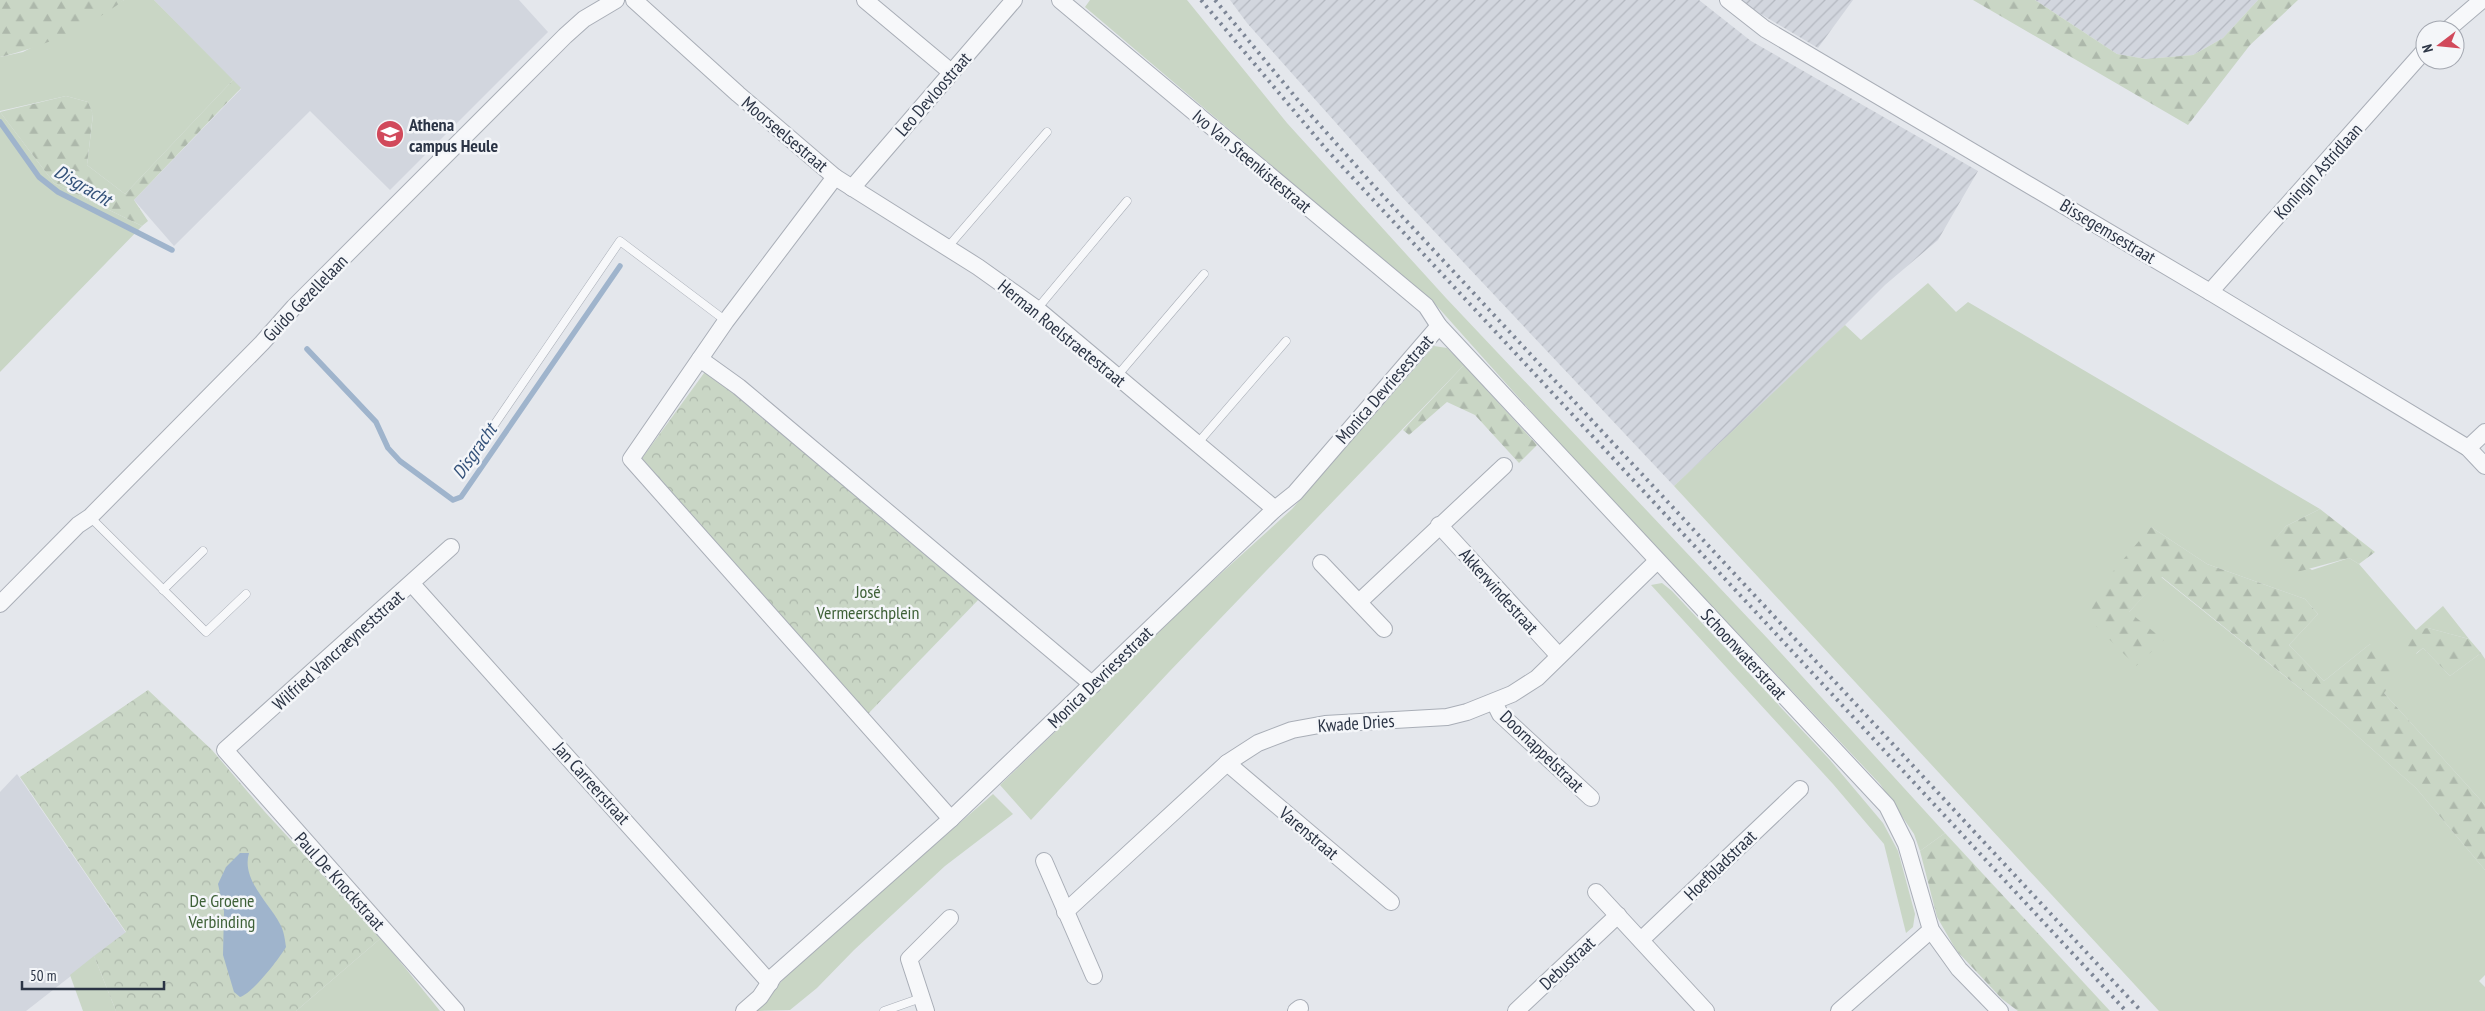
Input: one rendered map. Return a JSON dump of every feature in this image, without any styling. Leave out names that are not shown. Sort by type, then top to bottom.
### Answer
[{"type":"street","name":"Guido Gezellelaan","points":[[0,604],[78,525],[90,517],[262,344],[294,307],[564,36],[584,18],[616,0]]},
{"type":"street","name":"Moorseelsestraat","points":[[634,0],[834,177],[726,321],[700,359]]},
{"type":"street","points":[[865,0],[951,72]]},
{"type":"street","name":"Leo Devloostraat","points":[[852,188],[1014,0]]},
{"type":"street","name":"Ivo Van Steenkistestraat","points":[[1060,0],[1426,306],[1439,326]]},
{"type":"street","name":"Bissegemsestraat","points":[[1728,0],[1765,29],[2210,292],[2468,448],[2485,466]]},
{"type":"street","points":[[2459,20],[2482,0]]},
{"type":"street","name":"Koningin Astridlaan","points":[[2210,292],[2415,61]]},
{"type":"street","name":"Herman Roelstraetestraat","points":[[834,177],[947,248],[1037,309],[1274,510]]},
{"type":"street","name":"Monica Devriesestraat","points":[[744,1011],[760,997],[774,976],[950,819],[1093,685],[1274,510],[1295,494],[1439,326]]},
{"type":"street","name":"Schoonwaterstraat","points":[[1439,326],[1887,806],[1906,844],[1931,930],[1959,969],[2000,1011]]},
{"type":"street","points":[[950,819],[631,459],[700,359],[739,387],[1093,685]]},
{"type":"street","points":[[2468,448],[2485,432]]},
{"type":"street","points":[[1359,602],[1504,466]]},
{"type":"street","name":"Akkerwindestraat","points":[[1440,526],[1559,656]]},
{"type":"street","name":"Wilfried Vancraeyneststraat","points":[[225,750],[451,547]]},
{"type":"street","name":"Kwade Dries","points":[[1065,912],[1226,763],[1258,744],[1292,730],[1346,722],[1447,717],[1494,702],[1512,694],[1537,678],[1657,561]]},
{"type":"street","points":[[1321,563],[1384,630]]},
{"type":"street","name":"Jan Carreerstraat","points":[[412,584],[770,984]]},
{"type":"street","name":"Doornappelstraat","points":[[1494,702],[1500,714],[1591,798]]},
{"type":"street","name":"Paul De Knockstraat","points":[[225,750],[456,1011]]},
{"type":"street","name":"Varenstraat","points":[[1226,763],[1391,902]]},
{"type":"street","name":"Hoefbladstraat","points":[[1641,940],[1800,789]]},
{"type":"street","points":[[1044,862],[1094,976]]},
{"type":"street","points":[[1596,892],[1706,1011]]},
{"type":"street","name":"Debustraat","points":[[1516,1011],[1618,915]]},
{"type":"street","points":[[924,1005],[909,959],[950,918]]},
{"type":"street","points":[[1840,1011],[1931,930]]},
{"type":"lane","points":[[947,248],[1047,132]]},
{"type":"lane","points":[[1037,309],[1127,201]]},
{"type":"lane","points":[[464,469],[620,241],[726,321]]},
{"type":"lane","points":[[1117,376],[1204,274]]},
{"type":"lane","points":[[1197,444],[1286,342]]},
{"type":"lane","points":[[90,517],[206,632],[246,594]]},
{"type":"lane","points":[[163,590],[203,551]]},
{"type":"lane","points":[[884,1011],[924,1005]]},
{"type":"shaded area","name":"Athena campus Heule","points":[[154,0],[519,0],[548,32],[390,190],[310,111],[174,246],[134,200],[241,89]]},
{"type":"shaded area","points":[[1230,0],[1699,0],[1751,41],[1978,171],[1938,240],[1885,285],[1822,348],[1674,486],[1401,196],[1247,23]]},
{"type":"shaded area","points":[[1737,0],[1853,0],[1818,48]]},
{"type":"shaded area","points":[[2035,0],[2258,0],[2223,38],[2193,55],[2146,59],[2117,54]]},
{"type":"shaded area","points":[[17,774],[126,933],[26,1011],[0,1011],[0,792]]},
{"type":"green space","points":[[0,0],[124,0],[96,19],[65,35],[33,48],[0,57]]},
{"type":"green space","points":[[124,0],[154,0],[233,80],[125,194],[87,165],[93,115],[88,102],[66,96],[0,111],[0,57],[23,52]]},
{"type":"green space","points":[[1090,0],[1187,0],[1287,123],[1446,298],[1769,640],[1945,833],[1920,851],[1914,834],[1880,784],[1577,463],[1436,305],[1085,7]]},
{"type":"green space","points":[[1973,0],[2035,0],[2117,54],[2146,59],[2193,55],[2223,38],[2258,0],[2298,0],[2250,45],[2188,125]]},
{"type":"green space","points":[[233,80],[241,88],[134,200],[148,221],[142,226],[54,183],[0,112],[66,96],[88,102],[93,114],[87,165],[125,194]]},
{"type":"green space","points":[[0,112],[54,183],[142,226],[0,372]]},
{"type":"green space","points":[[1928,283],[1956,312],[1968,302],[2320,509],[2286,526],[2270,546],[2312,570],[2349,558],[2359,564],[2416,630],[2443,606],[2469,639],[2428,628],[2416,654],[2423,648],[2450,676],[2481,653],[2485,659],[2485,805],[2384,693],[2370,644],[2324,681],[2289,645],[2318,614],[2305,599],[2207,564],[2151,527],[2129,612],[2161,577],[2337,718],[2416,788],[2485,870],[2485,975],[2479,981],[2485,987],[2485,1011],[2159,1011],[1674,486],[1845,325],[1861,340]]},
{"type":"green space","points":[[1434,346],[1447,348],[1464,365],[1169,672],[1031,820],[1000,785],[1195,597],[1292,509]]},
{"type":"green space","points":[[1464,365],[1537,445],[1519,463],[1475,415],[1447,402],[1409,435],[1403,430]]},
{"type":"green space","name":"José Vermeerschplein","points":[[707,369],[981,597],[866,716],[640,461]]},
{"type":"green space","points":[[2320,509],[2375,552],[2359,564],[2349,558],[2297,572],[2284,568],[2269,546],[2286,526]]},
{"type":"green space","points":[[2151,527],[2207,564],[2305,599],[2318,614],[2289,645],[2324,681],[2370,644],[2400,673],[2384,693],[2485,805],[2485,870],[2416,788],[2337,718],[2162,577],[2129,612],[2164,640],[2136,666],[2080,610]]},
{"type":"green space","points":[[1662,583],[1672,591],[1830,760],[1883,823],[1898,851],[1915,914],[1913,927],[1906,933],[1884,844],[1833,784],[1651,585]]},
{"type":"green space","points":[[2428,628],[2469,639],[2481,653],[2450,676],[2423,648],[2415,654],[2407,645],[2407,635],[2416,630]]},
{"type":"green space","name":"De Groene Verbinding","points":[[148,690],[212,750],[265,812],[381,938],[296,1011],[116,1011],[94,956],[126,932],[20,777]]},
{"type":"green space","points":[[993,794],[1013,814],[945,866],[854,950],[817,988],[790,1010],[757,1011],[790,971]]},
{"type":"green space","points":[[1945,833],[2110,1011],[2018,1011],[2002,999],[1956,950],[1937,917],[1920,851]]},
{"type":"green space","points":[[381,938],[440,1011],[296,1011]]},
{"type":"green space","points":[[94,956],[116,1011],[83,1011],[70,975]]},
{"type":"water","points":[[240,853],[249,853],[248,863],[252,881],[280,924],[286,947],[258,983],[240,997],[234,992],[223,955],[224,911],[218,884],[226,867]]},
{"type":"waterway","name":"Disgracht","points":[[0,122],[39,177],[58,192],[172,250]]},
{"type":"waterway","name":"Disgracht","points":[[307,349],[376,422],[388,448],[400,461],[453,500],[461,497],[620,266]]},
{"type":"railway","points":[[1201,0],[1326,149],[2126,1011]]},
{"type":"railway","points":[[1215,0],[1302,105],[1374,186],[2141,1011]]},
{"type":"place","name":"Athena campus Heule","points":[[390,134]]}]
